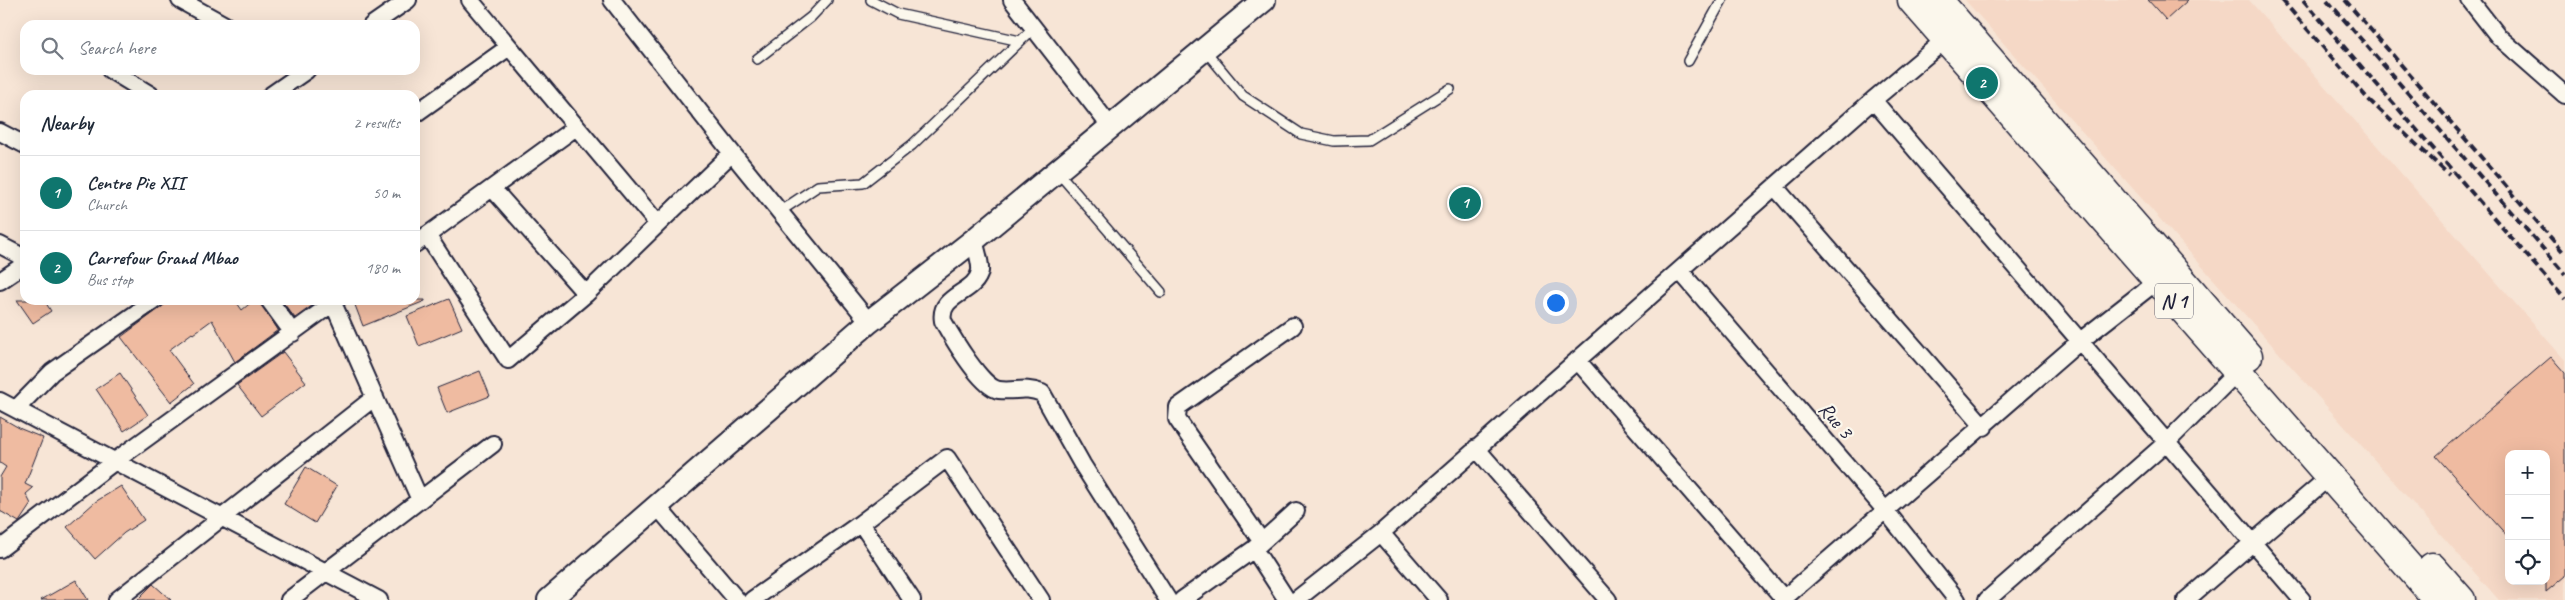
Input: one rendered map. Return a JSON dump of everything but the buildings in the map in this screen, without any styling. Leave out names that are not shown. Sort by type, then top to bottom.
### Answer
[{"type":"highway","name":"N 1","points":[[1912,0],[2438,600]]},
{"type":"highway","name":"N 1","points":[[1938,0],[2461,600]]},
{"type":"street","points":[[180,0],[216,20]]},
{"type":"street","points":[[379,20],[408,0]]},
{"type":"street","points":[[470,0],[658,224]]},
{"type":"street","points":[[612,0],[868,322]]},
{"type":"street","points":[[549,600],[868,322],[974,240],[1264,0]]},
{"type":"street","points":[[2470,0],[2499,37],[2565,94]]},
{"type":"street","points":[[1016,2],[1110,126]]},
{"type":"street","points":[[1296,600],[1381,533],[1873,100],[1946,39]]},
{"type":"street","points":[[420,110],[509,47]]},
{"type":"street","points":[[118,75],[143,90]]},
{"type":"street","points":[[278,90],[299,75]]},
{"type":"street","points":[[1873,100],[2302,600]]},
{"type":"street","points":[[576,127],[421,239],[508,360],[586,294],[732,153]]},
{"type":"street","points":[[0,132],[20,142]]},
{"type":"street","points":[[1775,187],[1984,427]]},
{"type":"street","points":[[492,188],[586,294]]},
{"type":"street","points":[[974,240],[981,269],[977,280],[946,303],[942,313],[943,321],[985,383],[998,390],[1029,388],[1042,393],[1082,464],[1168,600]]},
{"type":"street","points":[[0,244],[20,255]]},
{"type":"street","points":[[0,281],[20,267]]},
{"type":"street","name":"Rue 3","points":[[1680,270],[1886,511],[1957,600]]},
{"type":"street","points":[[1577,360],[1784,600],[2079,342],[2157,281]]},
{"type":"street","points":[[16,409],[52,372],[147,305]]},
{"type":"street","points":[[272,305],[292,333]]},
{"type":"street","points":[[0,549],[7,533],[114,461],[330,305]]},
{"type":"street","points":[[337,305],[420,500]]},
{"type":"street","points":[[1287,600],[1258,545],[1177,419],[1176,413],[1178,407],[1293,326]]},
{"type":"street","points":[[1987,600],[2166,443],[2237,372]]},
{"type":"street","points":[[117,600],[375,397]]},
{"type":"street","points":[[0,401],[379,600]]},
{"type":"street","points":[[289,600],[493,444]]},
{"type":"street","points":[[1476,448],[1608,600]]},
{"type":"street","points":[[752,600],[861,523],[947,458],[1041,600]]},
{"type":"street","points":[[2186,600],[2329,477]]},
{"type":"street","points":[[656,505],[737,600]]},
{"type":"street","points":[[1182,600],[1258,545],[1296,511]]},
{"type":"street","points":[[861,523],[912,600]]},
{"type":"street","points":[[1381,533],[1439,600]]},
{"type":"lane","points":[[757,59],[811,17],[827,0]]},
{"type":"lane","points":[[871,0],[898,14],[1020,41]]},
{"type":"lane","points":[[1688,61],[1722,0]]},
{"type":"lane","points":[[779,212],[818,186],[863,183],[912,145],[1034,28]]},
{"type":"lane","points":[[1204,49],[1243,96],[1301,134],[1334,141],[1369,140],[1450,89]]},
{"type":"lane","points":[[1057,171],[1161,292]]},
{"type":"shaded area","points":[[1965,0],[2249,0],[2565,360],[2565,600],[2499,600]]},
{"type":"railway","points":[[2282,0],[2368,99],[2449,175]]},
{"type":"railway","points":[[2303,0],[2565,299]]},
{"type":"railway","points":[[2327,0],[2565,274]]},
{"type":"railway","points":[[2345,0],[2565,254]]},
{"type":"place","name":"Carrefour Grand Mbao","points":[[1982,83]]},
{"type":"place","name":"Centre Pie XII","points":[[1465,203]]}]
